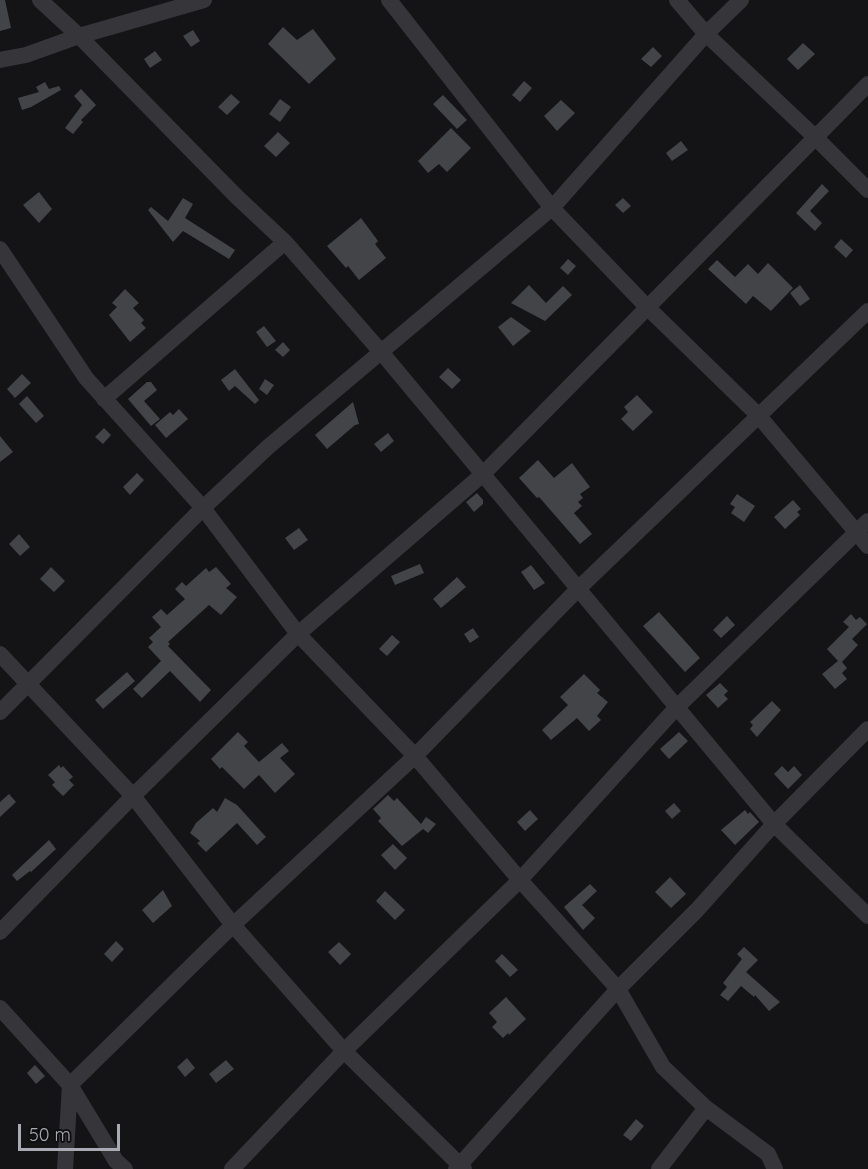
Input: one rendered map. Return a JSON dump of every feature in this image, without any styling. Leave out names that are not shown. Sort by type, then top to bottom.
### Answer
[{"type":"street","points":[[40,0],[285,242],[382,353],[774,824],[868,916]]},
{"type":"street","points":[[0,60],[26,55],[79,36],[204,0]]},
{"type":"street","points":[[389,0],[552,208],[648,308],[758,415],[868,546]]},
{"type":"street","points":[[677,0],[706,34],[868,190]]},
{"type":"street","points":[[0,712],[202,508],[268,447],[552,208],[706,34],[741,0]]},
{"type":"street","points":[[0,932],[133,796],[298,634],[483,474],[868,84]]},
{"type":"street","points":[[104,399],[285,242]]},
{"type":"street","points":[[0,249],[86,378],[202,508],[298,634],[416,756],[520,880],[618,989],[663,1067],[706,1108],[768,1154],[776,1169]]},
{"type":"street","points":[[65,1169],[70,1085],[233,926],[416,756],[579,588],[868,311]]},
{"type":"street","points":[[232,1169],[344,1051],[520,880],[676,708],[868,520]]},
{"type":"street","points":[[0,654],[133,796],[233,926],[344,1051],[460,1167],[618,989],[698,910],[774,824],[868,729]]},
{"type":"street","points":[[0,1008],[70,1085],[116,1161],[125,1169]]},
{"type":"street","points":[[659,1169],[706,1108]]},
{"type":"building","points":[[0,0],[5,0],[11,28],[0,31]]},
{"type":"building","points":[[283,27],[297,40],[313,29],[336,59],[309,84],[268,44]]},
{"type":"building","points":[[193,30],[200,41],[191,47],[183,36]]},
{"type":"building","points":[[803,43],[815,54],[798,70],[787,59]]},
{"type":"building","points":[[653,47],[662,56],[651,67],[641,59]]},
{"type":"building","points":[[155,51],[162,60],[150,68],[144,59]]},
{"type":"building","points":[[524,81],[532,88],[520,102],[512,95]]},
{"type":"building","points":[[45,82],[49,89],[59,86],[61,90],[22,110],[18,98],[39,92],[36,87]]},
{"type":"building","points":[[81,89],[96,105],[81,120],[83,122],[73,134],[65,128],[82,105],[74,96]]},
{"type":"building","points":[[231,94],[240,102],[227,115],[218,107]]},
{"type":"building","points":[[443,95],[467,120],[457,129],[433,104]]},
{"type":"building","points":[[280,99],[291,107],[280,122],[269,114]]},
{"type":"building","points":[[561,100],[575,113],[557,131],[544,116]]},
{"type":"building","points":[[451,128],[471,148],[447,172],[439,164],[428,173],[418,161]]},
{"type":"building","points":[[278,132],[290,143],[276,157],[264,146]]},
{"type":"building","points":[[681,141],[688,150],[672,161],[666,153]]},
{"type":"building","points":[[822,184],[829,191],[810,211],[822,223],[815,231],[796,213]]},
{"type":"building","points":[[39,192],[52,209],[39,223],[23,205]]},
{"type":"building","points":[[183,198],[193,204],[185,218],[235,250],[229,259],[183,231],[173,242],[148,210],[151,207],[168,221]]},
{"type":"building","points":[[623,198],[631,206],[623,213],[615,205]]},
{"type":"building","points":[[361,218],[378,241],[375,244],[386,258],[359,280],[327,246]]},
{"type":"building","points":[[841,239],[853,250],[846,258],[834,247]]},
{"type":"building","points":[[568,259],[576,266],[568,275],[560,268]]},
{"type":"building","points":[[717,260],[735,277],[748,264],[758,274],[768,263],[793,288],[771,311],[753,296],[746,304],[708,269]]},
{"type":"building","points":[[529,285],[546,303],[563,286],[572,295],[545,321],[511,303]]},
{"type":"building","points":[[800,285],[810,299],[800,306],[790,293]]},
{"type":"building","points":[[125,289],[139,303],[133,308],[144,320],[141,323],[146,328],[130,342],[109,315],[117,307],[112,303]]},
{"type":"building","points":[[511,317],[531,331],[513,346],[498,327]]},
{"type":"building","points":[[264,326],[276,341],[267,347],[256,332]]},
{"type":"building","points":[[283,342],[290,350],[283,357],[275,350]]},
{"type":"building","points":[[448,368],[461,380],[452,389],[439,377]]},
{"type":"building","points":[[235,369],[259,400],[255,404],[235,386],[229,391],[221,380]]},
{"type":"building","points":[[22,374],[31,383],[15,398],[7,389]]},
{"type":"building","points":[[265,379],[274,385],[267,395],[259,389]]},
{"type":"building","points":[[147,382],[151,382],[157,390],[144,401],[160,419],[151,426],[128,399]]},
{"type":"building","points":[[637,395],[653,412],[633,431],[621,419],[628,412],[624,407]]},
{"type":"building","points":[[27,396],[44,416],[36,423],[19,404]]},
{"type":"building","points":[[353,402],[359,424],[327,449],[315,435]]},
{"type":"building","points":[[179,409],[188,419],[166,438],[155,425],[170,412],[173,415]]},
{"type":"building","points":[[104,428],[111,435],[103,444],[95,437]]},
{"type":"building","points":[[388,433],[394,441],[381,452],[374,444]]},
{"type":"building","points":[[0,436],[13,452],[0,462]]},
{"type":"building","points":[[538,460],[554,478],[572,463],[590,487],[580,494],[583,498],[578,502],[582,506],[574,513],[592,534],[580,544],[519,478]]},
{"type":"building","points":[[137,473],[144,480],[130,495],[123,487]]},
{"type":"building","points":[[477,493],[483,500],[483,504],[474,512],[466,502]]},
{"type":"building","points":[[737,494],[755,506],[744,522],[731,513],[735,507],[730,504]]},
{"type":"building","points":[[793,500],[801,509],[797,512],[800,515],[785,529],[774,517]]},
{"type":"building","points":[[299,528],[308,540],[294,550],[285,538]]},
{"type":"building","points":[[19,534],[30,547],[20,556],[9,544]]},
{"type":"building","points":[[420,564],[424,573],[395,585],[391,576]]},
{"type":"building","points":[[531,565],[545,583],[534,590],[521,572]]},
{"type":"building","points":[[51,567],[65,581],[54,592],[40,579]]},
{"type":"building","points":[[216,567],[231,584],[226,588],[237,597],[221,615],[209,605],[168,642],[170,644],[168,646],[211,690],[200,702],[170,671],[142,698],[133,689],[161,661],[148,647],[153,642],[149,638],[161,627],[152,617],[161,609],[167,615],[185,599],[175,589],[182,582],[186,586],[206,568],[209,572]]},
{"type":"building","points":[[457,577],[466,587],[441,608],[433,599]]},
{"type":"building","points":[[659,612],[700,658],[685,672],[643,626]]},
{"type":"building","points":[[851,614],[856,620],[860,617],[867,624],[852,639],[858,645],[842,662],[847,668],[842,673],[847,679],[835,689],[822,674],[838,661],[827,649],[849,627],[843,622]]},
{"type":"building","points":[[727,616],[735,625],[721,638],[713,630]]},
{"type":"building","points":[[473,628],[479,637],[470,643],[464,634]]},
{"type":"building","points":[[392,635],[400,642],[387,656],[379,649]]},
{"type":"building","points":[[127,672],[135,681],[103,709],[95,700]]},
{"type":"building","points":[[584,674],[600,690],[597,693],[608,702],[597,716],[601,720],[589,731],[577,718],[551,740],[542,730],[568,705],[560,697]]},
{"type":"building","points":[[720,683],[728,691],[724,695],[728,699],[718,708],[706,695]]},
{"type":"building","points":[[772,701],[781,710],[757,737],[750,729],[753,725],[750,722]]},
{"type":"building","points":[[238,732],[248,742],[244,746],[259,762],[282,743],[289,751],[280,758],[295,774],[275,793],[259,775],[244,789],[211,759]]},
{"type":"building","points":[[679,732],[688,741],[669,759],[660,749]]},
{"type":"building","points":[[59,765],[61,768],[63,766],[73,777],[69,780],[74,785],[63,796],[52,785],[55,782],[48,775]]},
{"type":"building","points":[[782,766],[788,772],[794,766],[802,775],[788,789],[774,774]]},
{"type":"building","points":[[9,794],[16,802],[0,817],[0,802]]},
{"type":"building","points":[[388,795],[394,801],[397,798],[421,824],[426,817],[436,824],[428,833],[423,829],[402,846],[378,821],[381,818],[373,809]]},
{"type":"building","points":[[225,798],[237,805],[266,837],[257,845],[237,823],[206,852],[197,843],[200,841],[190,833],[196,823],[213,808],[217,812]]},
{"type":"building","points":[[674,803],[681,811],[672,819],[665,811]]},
{"type":"building","points":[[530,810],[538,819],[525,831],[517,822]]},
{"type":"building","points":[[745,810],[759,822],[735,845],[721,830]]},
{"type":"building","points":[[49,840],[56,849],[31,872],[17,881],[12,875]]},
{"type":"building","points":[[393,844],[407,858],[395,870],[381,855]]},
{"type":"building","points":[[670,877],[686,894],[671,908],[655,892]]},
{"type":"building","points":[[590,884],[597,891],[582,905],[595,918],[583,930],[564,907]]},
{"type":"building","points":[[163,890],[172,906],[153,923],[142,910]]},
{"type":"building","points":[[385,891],[405,910],[395,920],[376,901]]},
{"type":"building","points":[[116,941],[124,949],[112,962],[104,954]]},
{"type":"building","points":[[339,942],[351,954],[340,965],[328,952]]},
{"type":"building","points":[[744,947],[758,960],[746,972],[780,1002],[769,1011],[755,995],[754,997],[741,986],[728,1001],[720,995],[727,987],[723,983],[742,959],[737,954]]},
{"type":"building","points":[[502,954],[518,970],[510,977],[495,961]]},
{"type":"building","points":[[506,997],[526,1019],[503,1038],[492,1027],[497,1022],[489,1013]]},
{"type":"building","points":[[187,1058],[195,1068],[185,1077],[177,1067]]},
{"type":"building","points":[[226,1060],[234,1069],[216,1083],[209,1074]]},
{"type":"building","points":[[35,1065],[45,1076],[36,1084],[27,1073]]},
{"type":"building","points":[[636,1119],[644,1126],[631,1141],[623,1135]]}]
